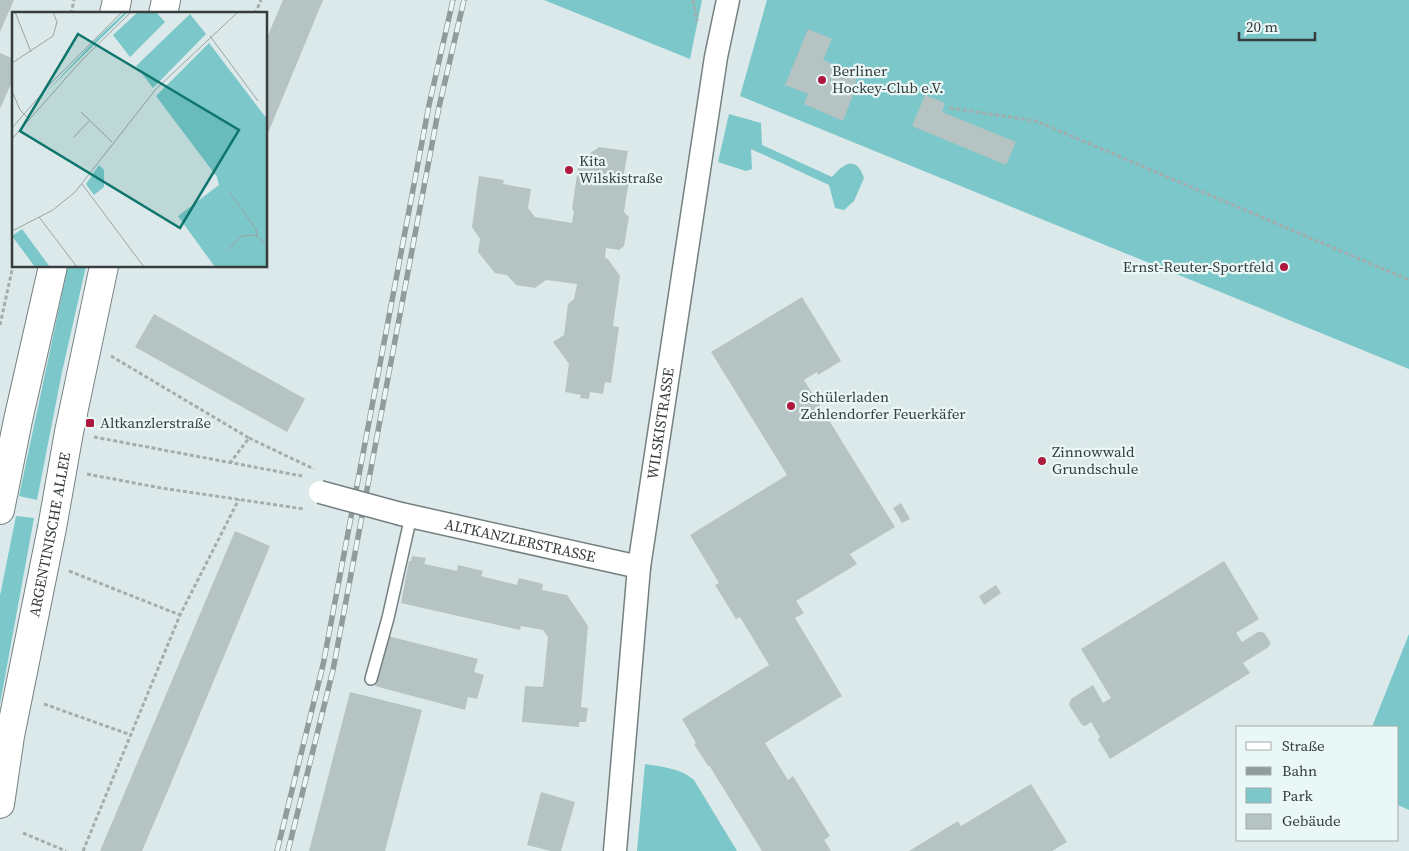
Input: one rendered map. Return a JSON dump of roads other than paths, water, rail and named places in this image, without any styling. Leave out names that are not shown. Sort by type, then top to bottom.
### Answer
[{"type":"main road","points":[[0,510],[18,420],[53,268]]},
{"type":"main road","name":"ARGENTINISCHE ALLEE","points":[[0,804],[5,735],[52,528],[69,432],[104,268]]},
{"type":"street","name":"WILSKISTRASSE","points":[[615,851],[639,567],[716,57],[728,0]]},
{"type":"street","name":"ALTKANZLERSTRASSE","points":[[318,481],[406,515],[639,567]]},
{"type":"lane","points":[[371,679],[388,618],[406,515]]},
{"type":"railway","points":[[277,851],[323,665],[429,105],[453,0]]},
{"type":"railway","points":[[288,851],[333,670],[439,107],[464,0]]},
{"type":"place","name":"Berliner Hockey-Club e.V.","points":[[822,80]]},
{"type":"place","name":"Kita Wilskistraße","points":[[569,170]]},
{"type":"place","name":"Ernst-Reuter-Sportfeld","points":[[1284,267]]},
{"type":"place","name":"Schülerladen Zehlendorfer Feuerkäfer","points":[[791,406]]},
{"type":"place","name":"Altkanzlerstraße","points":[[90,423]]},
{"type":"place","name":"Zinnowwald Grundschule","points":[[1042,461]]}]
